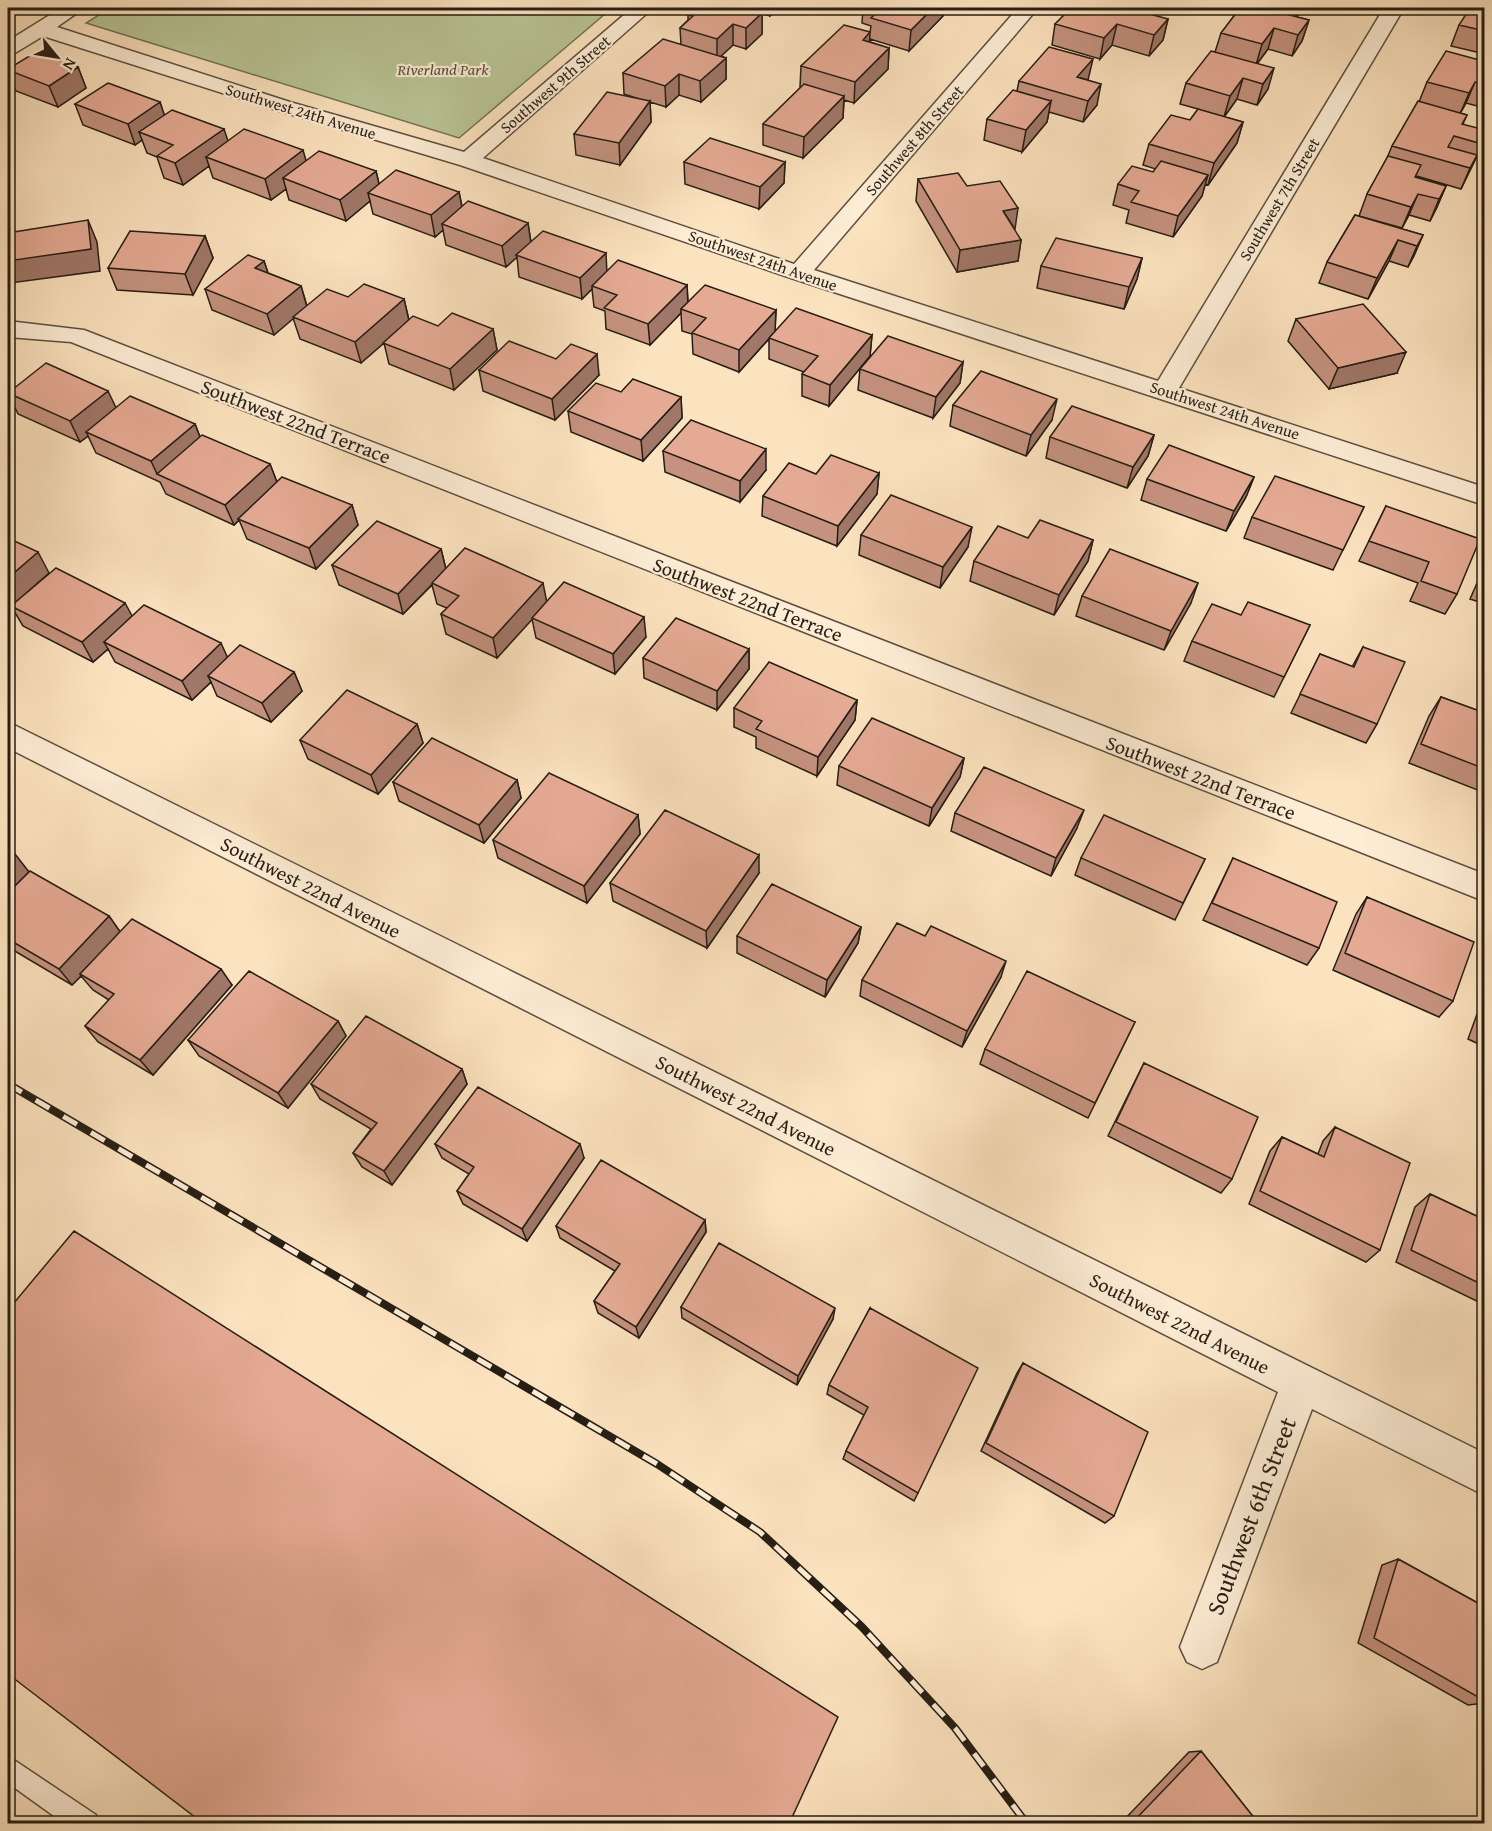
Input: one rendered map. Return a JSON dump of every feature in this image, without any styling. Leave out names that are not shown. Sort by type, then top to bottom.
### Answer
[{"type":"street","points":[[8,49],[74,8]]},
{"type":"street","name":"Southwest 9th Street","points":[[468,160],[643,8]]},
{"type":"street","name":"Southwest 8th Street","points":[[799,273],[1028,8]]},
{"type":"street","name":"Southwest 7th Street","points":[[1165,390],[1394,8]]},
{"type":"street","name":"Southwest 24th Avenue","points":[[40,29],[283,106],[468,160],[799,273],[1165,390],[1485,496]]},
{"type":"street","name":"Southwest 22nd Terrace","points":[[8,329],[75,335],[1485,888]]},
{"type":"street","name":"Southwest 22nd Avenue","points":[[8,734],[1485,1475]]},
{"type":"street","name":"Southwest 6th Street","points":[[1202,1647],[1301,1384]]},
{"type":"lane","points":[[8,1768],[87,1824]]},
{"type":"green space","name":"Riverland Park","points":[[110,8],[612,8],[459,138],[86,23]]},
{"type":"building","points":[[697,8],[743,8],[762,13],[746,28],[733,24],[717,39],[680,28],[693,16],[688,15]]},
{"type":"building","points":[[882,8],[933,8],[911,30],[871,18]]},
{"type":"building","points":[[1071,8],[1127,8],[1168,19],[1154,35],[1117,24],[1104,38],[1055,24]]},
{"type":"building","points":[[1240,8],[1262,8],[1309,20],[1298,35],[1274,28],[1262,44],[1221,33]]},
{"type":"building","points":[[1470,8],[1485,8],[1485,31],[1459,25]]},
{"type":"building","points":[[844,25],[870,32],[863,40],[889,48],[855,82],[801,66]]},
{"type":"building","points":[[663,39],[726,58],[700,81],[679,74],[665,86],[623,73]]},
{"type":"building","points":[[1049,47],[1093,59],[1077,77],[1101,84],[1088,101],[1019,81]]},
{"type":"building","points":[[1211,51],[1274,68],[1263,84],[1243,78],[1230,96],[1186,83]]},
{"type":"building","points":[[1446,51],[1483,61],[1478,70],[1485,71],[1485,84],[1475,82],[1469,93],[1427,82]]},
{"type":"building","points":[[36,52],[78,67],[49,86],[8,70]]},
{"type":"building","points":[[108,83],[160,102],[128,124],[75,104]]},
{"type":"building","points":[[804,84],[844,96],[804,137],[763,124]]},
{"type":"building","points":[[1013,90],[1051,101],[1026,130],[987,119]]},
{"type":"building","points":[[607,92],[650,101],[619,143],[574,134]]},
{"type":"building","points":[[1418,101],[1467,115],[1462,124],[1485,130],[1485,139],[1482,144],[1454,136],[1448,147],[1477,155],[1470,168],[1392,146]]},
{"type":"building","points":[[1198,109],[1243,122],[1214,163],[1149,144],[1171,115],[1190,120]]},
{"type":"building","points":[[172,110],[224,129],[175,163],[157,156],[173,145],[139,132]]},
{"type":"building","points":[[244,129],[303,150],[265,179],[206,157]]},
{"type":"building","points":[[710,138],[785,162],[760,187],[684,162]]},
{"type":"building","points":[[319,151],[376,171],[340,200],[283,178]]},
{"type":"building","points":[[1388,156],[1421,165],[1415,177],[1446,186],[1439,199],[1418,194],[1411,207],[1367,194]]},
{"type":"building","points":[[1161,161],[1208,175],[1178,216],[1131,202],[1139,191],[1118,184],[1132,166],[1153,172]]},
{"type":"building","points":[[396,170],[459,192],[431,215],[368,193]]},
{"type":"building","points":[[958,173],[967,186],[1000,181],[1018,208],[1003,211],[1021,240],[960,250],[918,179]]},
{"type":"building","points":[[468,201],[528,223],[502,246],[442,224]]},
{"type":"building","points":[[1355,215],[1423,235],[1417,246],[1398,240],[1377,278],[1327,262]]},
{"type":"building","points":[[88,220],[91,249],[8,261],[8,233]]},
{"type":"building","points":[[130,231],[205,236],[185,274],[108,268]]},
{"type":"building","points":[[543,231],[606,253],[580,278],[516,255]]},
{"type":"building","points":[[1056,238],[1142,258],[1129,287],[1041,266]]},
{"type":"building","points":[[248,255],[264,261],[255,268],[301,286],[267,314],[205,289]]},
{"type":"building","points":[[618,260],[687,285],[648,324],[604,308],[617,295],[592,286]]},
{"type":"building","points":[[364,284],[404,299],[355,342],[293,317],[327,289],[348,297]]},
{"type":"building","points":[[705,285],[776,310],[739,350],[692,333],[706,318],[681,309]]},
{"type":"building","points":[[1363,304],[1406,352],[1338,368],[1296,319]]},
{"type":"building","points":[[796,308],[872,335],[830,385],[802,374],[818,356],[769,338]]},
{"type":"building","points":[[452,313],[493,329],[450,369],[383,343],[413,316],[438,326]]},
{"type":"building","points":[[888,336],[963,362],[936,397],[860,369]]},
{"type":"building","points":[[509,341],[556,359],[571,344],[597,354],[552,399],[479,370]]},
{"type":"building","points":[[46,363],[108,391],[70,421],[8,393]]},
{"type":"building","points":[[981,371],[1057,399],[1031,435],[953,405]]},
{"type":"building","points":[[633,379],[681,397],[641,440],[568,411],[596,383],[621,392]]},
{"type":"building","points":[[130,396],[195,424],[151,461],[86,432]]},
{"type":"building","points":[[1072,406],[1154,435],[1133,467],[1050,437]]},
{"type":"building","points":[[691,420],[766,449],[740,481],[663,451]]},
{"type":"building","points":[[202,435],[270,464],[225,505],[157,474]]},
{"type":"building","points":[[1169,445],[1254,477],[1234,511],[1147,479]]},
{"type":"building","points":[[831,455],[879,473],[838,526],[763,496],[789,463],[816,474]]},
{"type":"building","points":[[1275,476],[1364,507],[1343,550],[1252,517]]},
{"type":"building","points":[[282,477],[352,505],[309,548],[238,519]]},
{"type":"building","points":[[891,495],[972,527],[943,567],[861,535]]},
{"type":"building","points":[[1386,506],[1480,539],[1457,594],[1421,581],[1429,562],[1369,541]]},
{"type":"building","points":[[1040,520],[1093,540],[1059,595],[974,561],[998,526],[1028,538]]},
{"type":"building","points":[[377,521],[441,549],[398,594],[332,565]]},
{"type":"building","points":[[8,538],[38,552],[8,578]]},
{"type":"building","points":[[465,548],[543,583],[493,638],[441,614],[459,596],[432,583]]},
{"type":"building","points":[[1110,549],[1198,583],[1171,631],[1082,596]]},
{"type":"building","points":[[56,568],[125,603],[82,642],[11,606]]},
{"type":"building","points":[[564,582],[644,617],[613,654],[532,618]]},
{"type":"building","points":[[1248,602],[1310,625],[1284,677],[1192,641],[1212,604],[1241,615]]},
{"type":"building","points":[[144,605],[221,643],[182,681],[104,642]]},
{"type":"building","points":[[676,618],[749,649],[717,691],[643,658]]},
{"type":"building","points":[[240,645],[294,672],[262,703],[208,676]]},
{"type":"building","points":[[1363,647],[1405,662],[1377,724],[1300,694],[1320,654],[1354,667]]},
{"type":"building","points":[[769,662],[857,700],[818,757],[756,729],[762,721],[734,708]]},
{"type":"building","points":[[347,690],[417,724],[371,775],[300,740]]},
{"type":"building","points":[[1441,697],[1485,713],[1485,769],[1421,744]]},
{"type":"building","points":[[872,718],[964,758],[932,808],[839,766]]},
{"type":"building","points":[[432,738],[517,780],[479,825],[393,782]]},
{"type":"building","points":[[984,767],[1084,810],[1056,858],[955,813]]},
{"type":"building","points":[[549,773],[638,815],[584,886],[493,840]]},
{"type":"building","points":[[665,810],[759,855],[706,931],[610,883]]},
{"type":"building","points":[[1104,815],[1205,859],[1183,903],[1081,858]]},
{"type":"building","points":[[8,850],[15,854],[8,861]]},
{"type":"building","points":[[1233,858],[1337,902],[1319,948],[1212,903]]},
{"type":"building","points":[[30,871],[109,916],[59,969],[8,939],[8,893]]},
{"type":"building","points":[[772,884],[861,927],[827,980],[737,936]]},
{"type":"building","points":[[1367,897],[1474,942],[1453,1001],[1345,953]]},
{"type":"building","points":[[132,919],[221,969],[140,1060],[85,1026],[114,994],[80,974]]},
{"type":"building","points":[[897,923],[925,936],[931,926],[1006,961],[967,1031],[862,980]]},
{"type":"building","points":[[249,971],[338,1021],[278,1093],[188,1040]]},
{"type":"building","points":[[1027,971],[1135,1022],[1095,1103],[985,1049]]},
{"type":"building","points":[[366,1016],[462,1069],[384,1171],[353,1153],[377,1123],[311,1084]]},
{"type":"building","points":[[1144,1063],[1258,1117],[1232,1179],[1116,1122]]},
{"type":"building","points":[[478,1087],[580,1144],[522,1229],[457,1191],[474,1167],[435,1144]]},
{"type":"building","points":[[1335,1127],[1410,1163],[1380,1250],[1260,1191],[1282,1137],[1324,1157]]},
{"type":"building","points":[[601,1160],[705,1220],[636,1327],[594,1301],[620,1264],[556,1226]]},
{"type":"building","points":[[1430,1194],[1485,1220],[1485,1286],[1411,1250]]},
{"type":"building","points":[[74,1231],[838,1717],[789,1824],[204,1824],[8,1674],[8,1310]]},
{"type":"building","points":[[719,1243],[835,1308],[798,1376],[681,1307]]},
{"type":"building","points":[[870,1308],[978,1368],[918,1493],[846,1451],[868,1407],[829,1385]]},
{"type":"building","points":[[1023,1363],[1148,1432],[1114,1516],[986,1443]]},
{"type":"building","points":[[1398,1559],[1485,1607],[1485,1701],[1374,1638]]},
{"type":"building","points":[[1201,1751],[1259,1824],[1131,1824]]},
{"type":"railway","points":[[8,1084],[657,1464],[760,1532],[862,1627],[955,1728],[1027,1824]]}]
